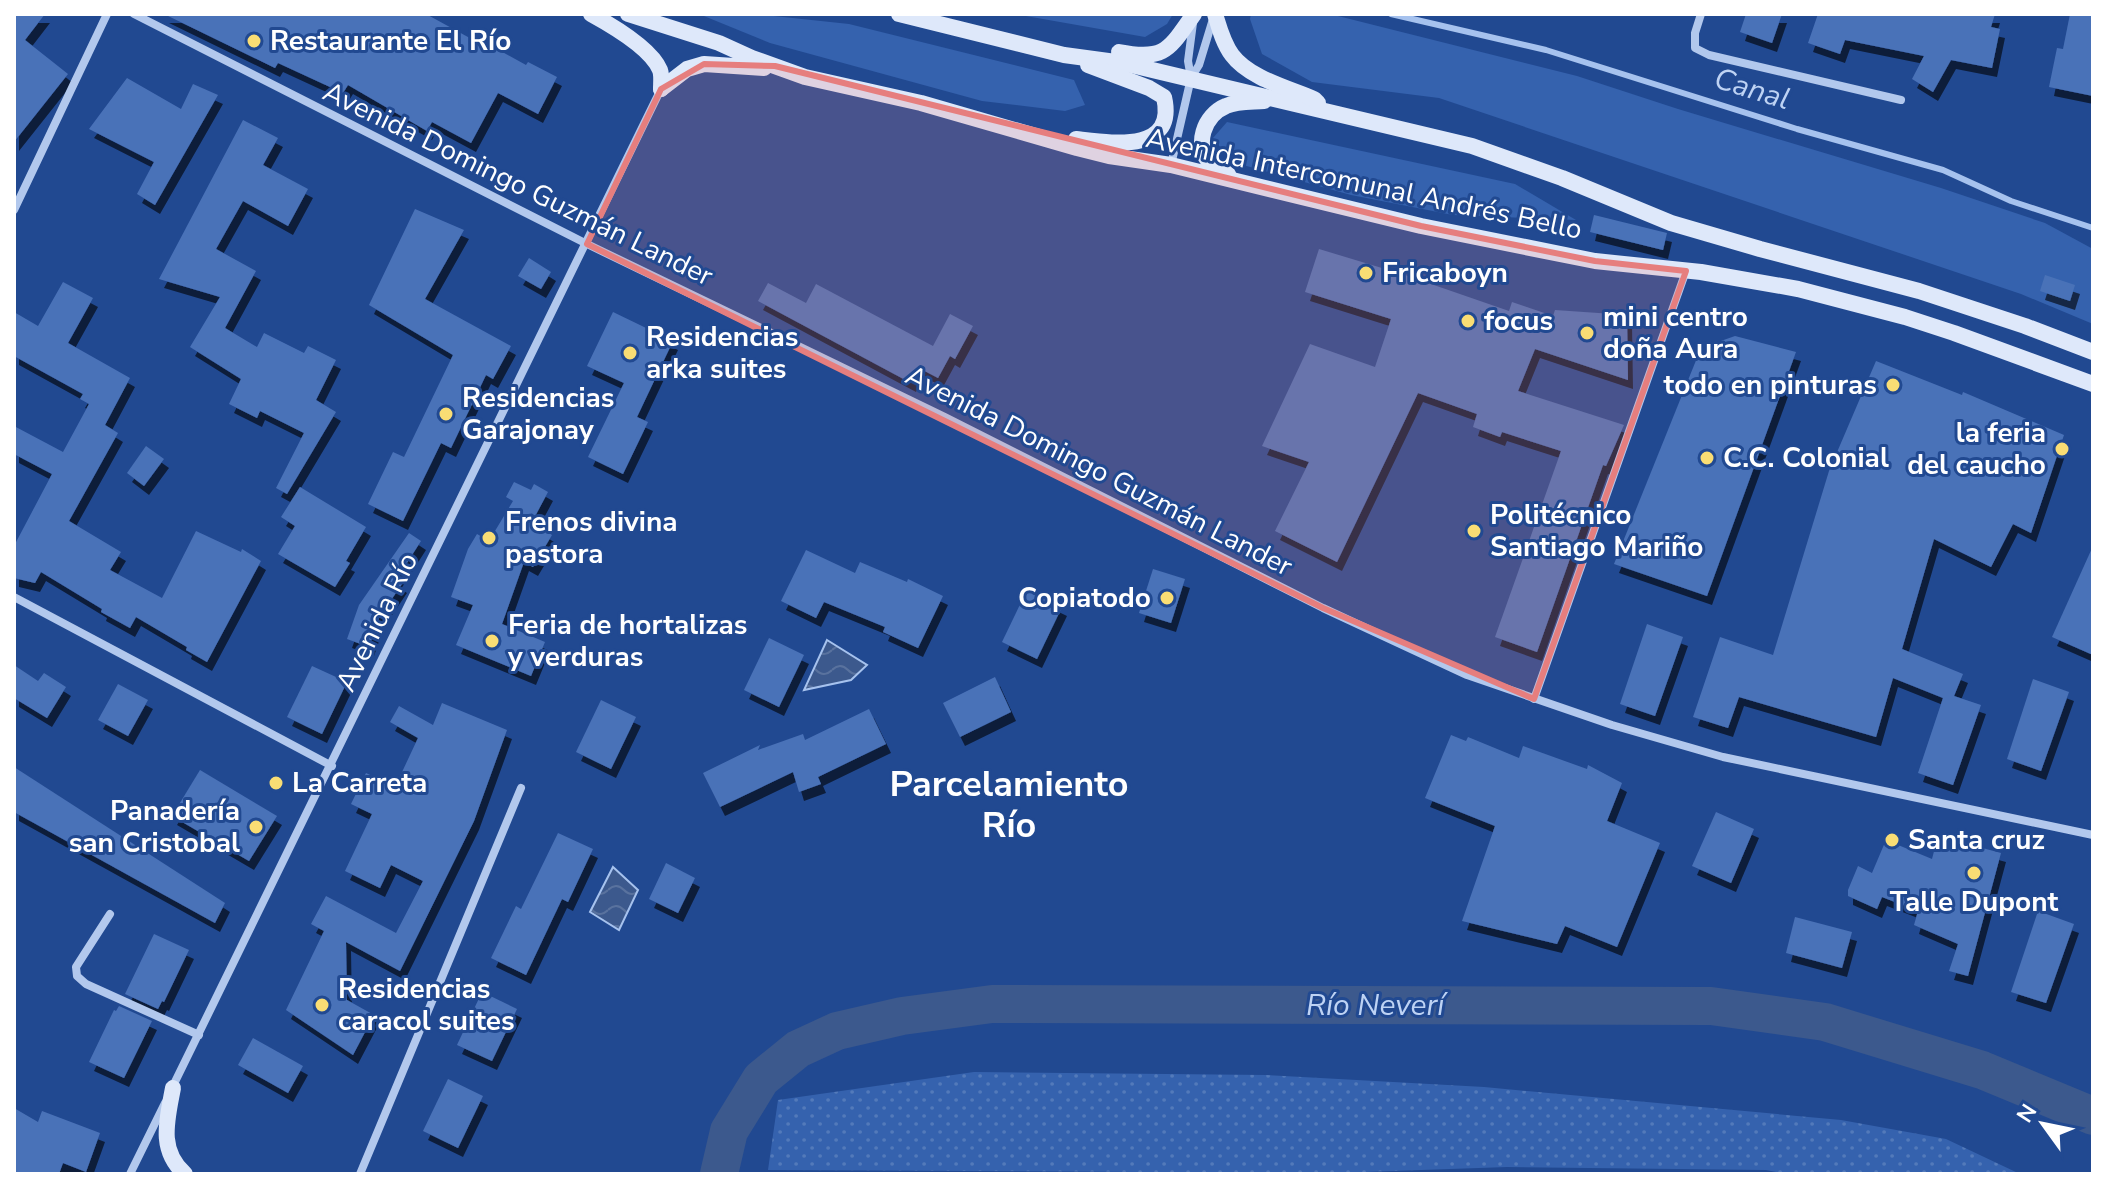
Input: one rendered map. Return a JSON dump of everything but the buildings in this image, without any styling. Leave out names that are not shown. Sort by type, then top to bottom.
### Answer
[{"type":"main road","points":[[591,14],[650,56],[660,71],[661,89]]},
{"type":"main road","name":"Avenida Intercomunal Andrés Bello","points":[[628,14],[719,43],[805,77],[921,103],[1109,156],[1171,165],[1421,226],[1595,261],[1686,271],[1798,289],[1905,317],[2093,384]]},
{"type":"main road","name":"Avenida Intercomunal Andrés Bello","points":[[899,14],[1064,55],[1123,63],[1191,78],[1472,146],[1562,178],[1671,223],[1919,291],[2093,352]]},
{"type":"main road","points":[[1064,55],[1082,49],[1138,56],[1159,53],[1172,47],[1194,14]]},
{"type":"main road","points":[[1215,14],[1231,54],[1243,65],[1270,81],[1314,99],[1324,111]]},
{"type":"main road","points":[[1036,136],[1139,142],[1164,125],[1167,112],[1164,97],[1149,88],[1064,55]]},
{"type":"main road","points":[[661,89],[687,69],[704,64],[759,69],[775,66]]},
{"type":"main road","points":[[1243,183],[1211,165],[1203,151],[1203,132],[1211,115],[1227,105],[1278,99]]},
{"type":"main road","points":[[173,1088],[165,1145],[173,1164],[185,1174]]},
{"type":"street","points":[[14,210],[107,14]]},
{"type":"street","name":"Avenida Domingo Guzmán Lander","points":[[134,14],[587,244],[945,417],[1323,608],[1467,675],[1671,744],[2093,835]]},
{"type":"street","points":[[1191,78],[1188,61],[1194,14]]},
{"type":"street","points":[[1171,165],[1191,78],[1199,65],[1215,14]]},
{"type":"street","points":[[1701,14],[1695,33],[1695,48],[1709,55],[1901,100]]},
{"type":"street","name":"Avenida Río","points":[[130,1174],[661,89]]},
{"type":"street","points":[[1534,699],[1686,271]]},
{"type":"street","points":[[14,597],[332,766]]},
{"type":"street","points":[[360,1174],[521,788]]},
{"type":"street","points":[[110,914],[76,967],[77,976],[86,984],[199,1035]]},
{"type":"highlighted area","points":[[704,64],[775,66],[1421,226],[1595,261],[1686,271],[1534,699],[1323,608],[587,244],[661,89]]},
{"type":"shaded area","points":[[699,14],[754,14],[849,24],[1074,80],[1085,105],[1065,111],[982,101],[770,43]]},
{"type":"shaded area","points":[[1014,14],[1173,14],[1167,24],[1145,37]]},
{"type":"shaded area","points":[[1251,14],[1330,14],[1577,76],[2045,223],[2093,249],[2093,324],[2021,294],[1439,98],[1312,82],[1262,54]]},
{"type":"shaded area","points":[[1227,122],[1515,184],[1576,220],[1453,215],[1351,195],[1232,162],[1213,138]]},
{"type":"shaded area","points":[[974,1072],[1266,1075],[1484,1087],[1841,1120],[1946,1139],[2020,1174],[1786,1174],[1766,1170],[1507,1167],[1335,1173],[768,1170],[778,1100]]},
{"type":"water","points":[[827,640],[867,665],[851,680],[804,690]]},
{"type":"water","points":[[613,867],[638,890],[619,930],[590,912]]},
{"type":"waterway","name":"Canal","points":[[1391,14],[1546,50],[1797,129],[1943,170],[2011,201],[2093,228]]},
{"type":"waterway","name":"Río Neverí","points":[[719,1174],[729,1131],[761,1079],[798,1049],[837,1031],[902,1016],[992,1004],[1711,1006],[1825,1022],[1982,1070],[2093,1116]]},
{"type":"place","name":"Restaurante El Río","points":[[254,41]]},
{"type":"place","name":"Fricaboyn","points":[[1366,273]]},
{"type":"place","name":"focus","points":[[1468,321]]},
{"type":"place","name":"mini centro doña Aura","points":[[1587,333]]},
{"type":"place","name":"Residencias arka suites","points":[[630,353]]},
{"type":"place","name":"todo en pinturas","points":[[1893,385]]},
{"type":"place","name":"Residencias Garajonay","points":[[446,414]]},
{"type":"place","name":"la feria del caucho","points":[[2062,449]]},
{"type":"place","name":"C.C. Colonial","points":[[1707,458]]},
{"type":"place","name":"Politécnico Santiago Mariño","points":[[1474,531]]},
{"type":"place","name":"Frenos divina pastora","points":[[489,538]]},
{"type":"place","name":"Copiatodo","points":[[1167,598]]},
{"type":"place","name":"Feria de hortalizas y verduras","points":[[492,641]]},
{"type":"place","name":"La Carreta","points":[[276,783]]},
{"type":"place","name":"Panadería san Cristobal","points":[[256,827]]},
{"type":"place","name":"Santa cruz","points":[[1892,840]]},
{"type":"place","name":"Talle Dupont","points":[[1974,873]]},
{"type":"place","name":"Residencias caracol suites","points":[[322,1005]]},
{"type":"district","name":"Parcelamiento Río","points":[[1009,804]]}]
